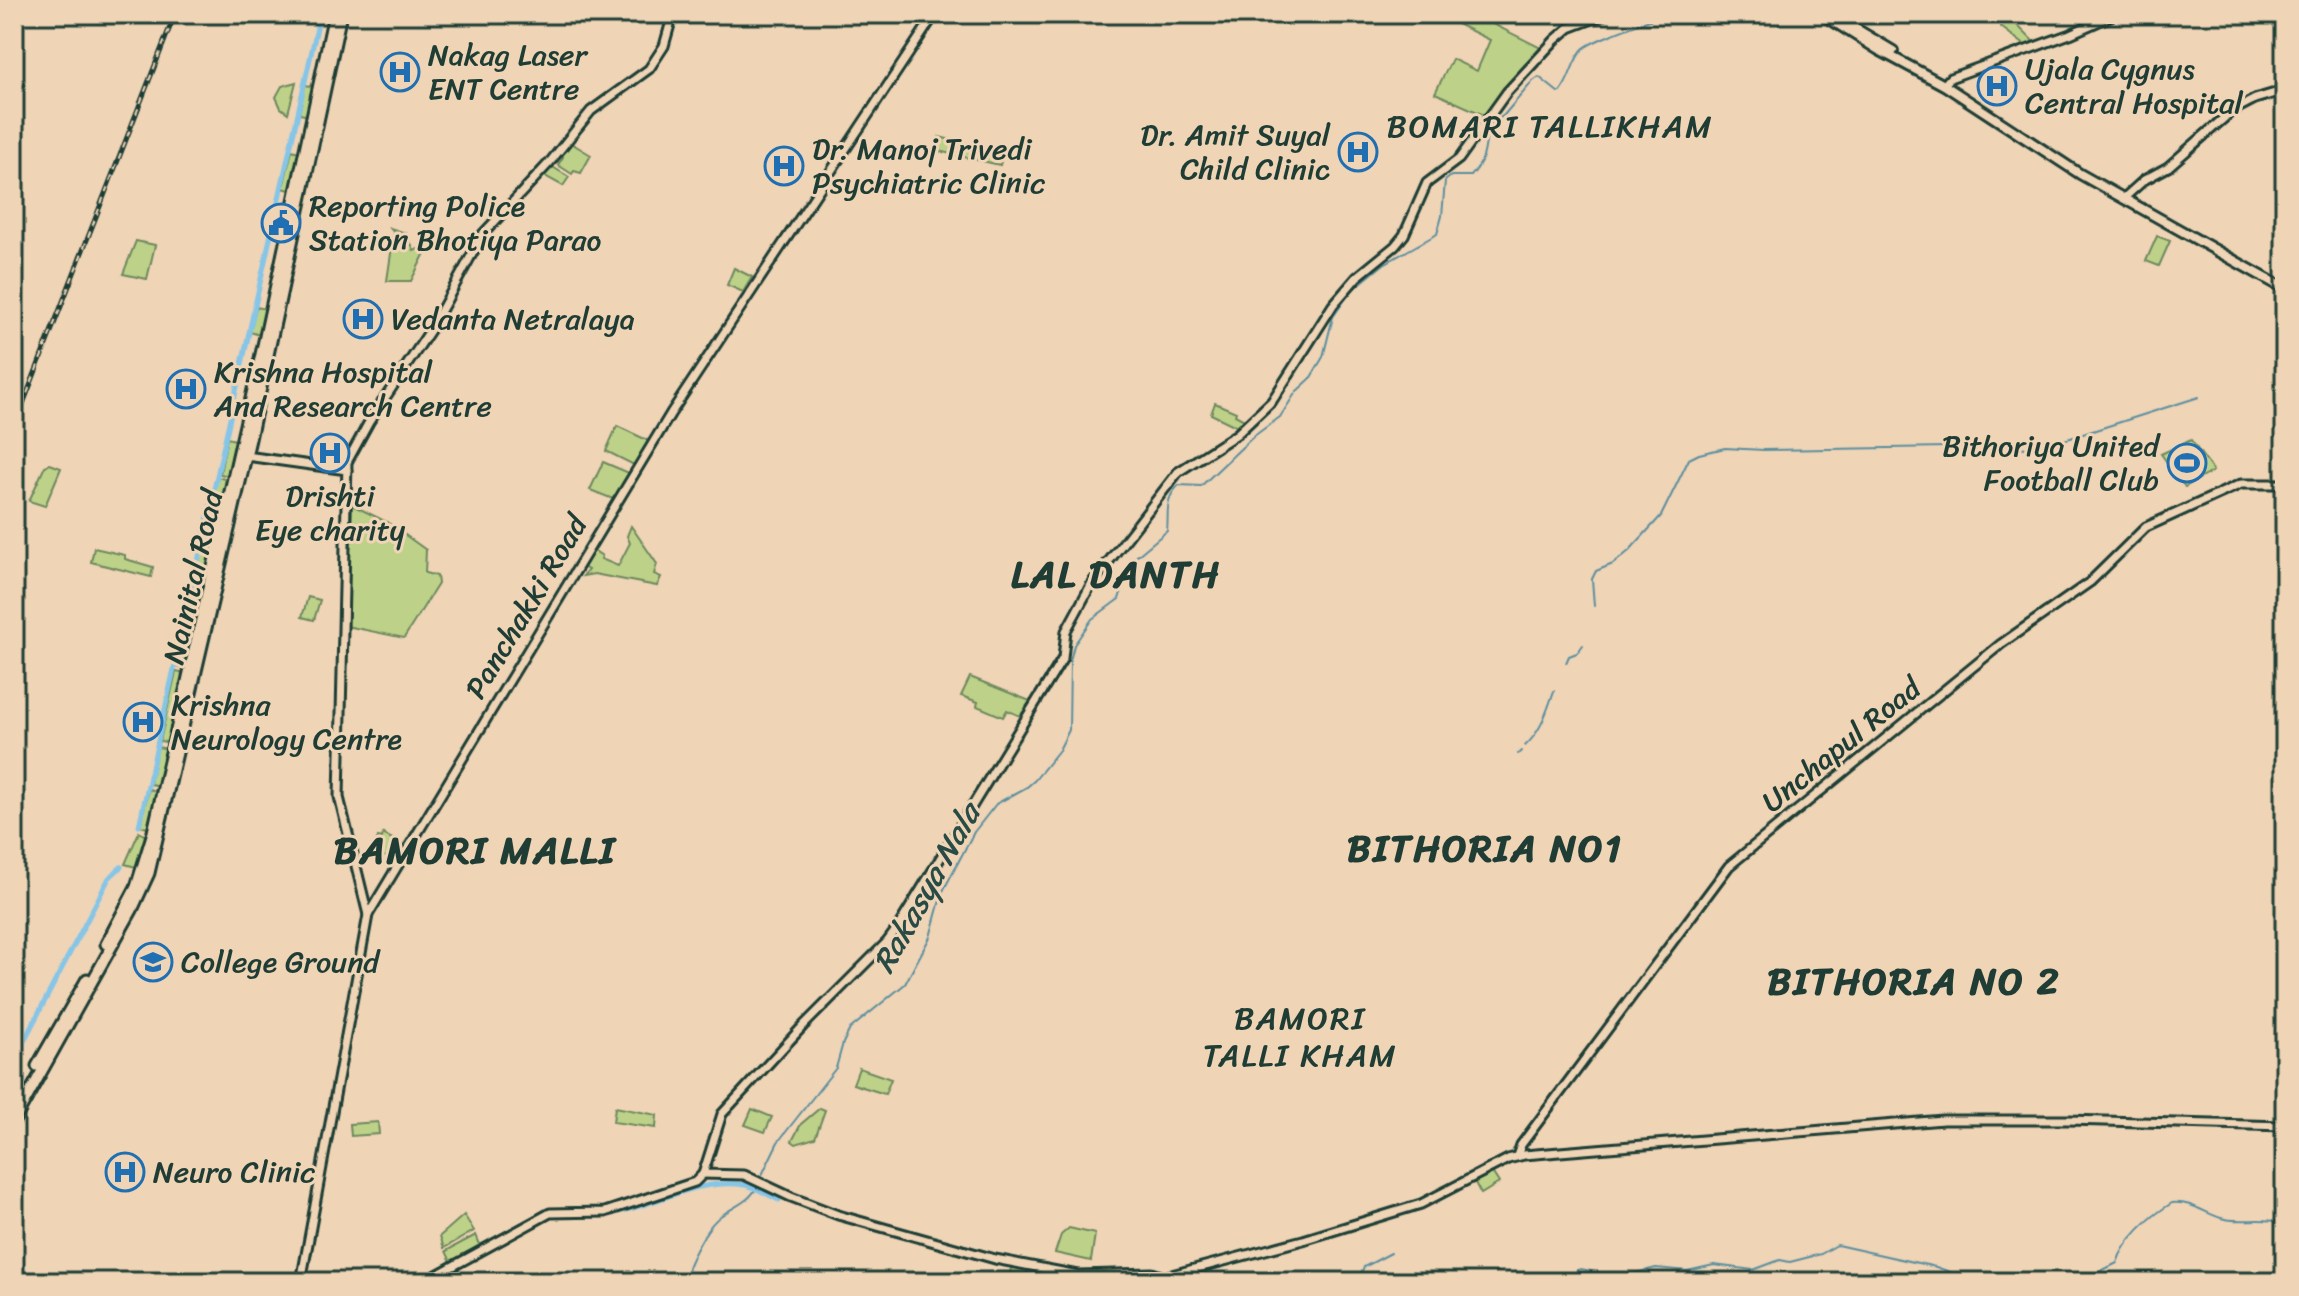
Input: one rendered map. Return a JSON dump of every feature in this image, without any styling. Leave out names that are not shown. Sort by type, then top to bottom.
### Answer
[{"type":"highway","name":"Nainital Road","points":[[323,85],[334,14]]},
{"type":"highway","name":"Nainital Road","points":[[14,1121],[56,1039],[132,910],[145,872],[169,779],[341,14]]},
{"type":"highway","name":"Nainital Road","points":[[207,609],[246,456],[251,418]]},
{"type":"highway","name":"Nainital Road","points":[[14,1108],[30,1086]]},
{"type":"main road","points":[[1822,14],[1880,50],[1945,83]]},
{"type":"main road","points":[[1832,14],[2014,129],[2285,289]]},
{"type":"main road","points":[[2125,196],[2285,283]]},
{"type":"street","points":[[368,915],[339,797],[347,466],[369,422],[431,329],[483,234],[534,180],[591,111],[649,69],[664,46],[673,14]]},
{"type":"street","name":"Panchakki Road","points":[[301,1282],[368,915],[683,394],[935,14]]},
{"type":"street","points":[[424,1282],[550,1213],[605,1212],[695,1182],[703,1174],[722,1114],[898,927],[1063,658],[1066,631],[1092,583],[1146,512],[1178,472],[1237,434],[1272,401],[1333,305],[1357,277],[1404,235],[1427,183],[1459,159],[1507,92],[1555,40],[1569,28],[1606,14]]},
{"type":"street","points":[[1945,83],[1950,78],[2115,14]]},
{"type":"street","points":[[2125,196],[2144,180],[2168,167],[2237,108],[2285,90]]},
{"type":"street","points":[[246,456],[347,466]]},
{"type":"street","name":"Unchapul Road","points":[[1517,1156],[1521,1145],[1729,866],[2001,644],[2090,582],[2146,527],[2241,484],[2285,484]]},
{"type":"street","points":[[703,1174],[744,1175],[838,1215],[969,1253],[1078,1275],[1152,1273],[1164,1277],[1410,1208],[1517,1156],[1953,1120],[2285,1126]]},
{"type":"green space","points":[[1437,14],[1473,14],[1541,48],[1484,115],[1435,93],[1452,59],[1477,71],[1490,40]]},
{"type":"green space","points":[[2009,14],[2021,16],[2016,24],[2033,41],[2026,46],[2001,27]]},
{"type":"green space","points":[[296,82],[288,113],[281,108],[276,97],[282,86]]},
{"type":"green space","points":[[305,85],[317,87],[311,116],[299,114]]},
{"type":"green space","points":[[939,137],[1003,152],[1000,165],[938,151]]},
{"type":"green space","points":[[571,143],[591,155],[581,173],[574,171],[572,174],[558,165],[563,157],[560,155]]},
{"type":"green space","points":[[292,150],[302,153],[293,191],[283,188]]},
{"type":"green space","points":[[551,166],[569,177],[563,186],[543,175]]},
{"type":"green space","points":[[390,228],[406,233],[414,251],[428,247],[411,281],[387,281],[394,233]]},
{"type":"green space","points":[[2157,236],[2170,241],[2159,266],[2146,261]]},
{"type":"green space","points":[[136,241],[155,245],[147,279],[123,274]]},
{"type":"green space","points":[[734,268],[752,277],[743,292],[727,285]]},
{"type":"green space","points":[[256,307],[266,309],[260,335],[250,332]]},
{"type":"green space","points":[[1215,403],[1236,412],[1235,415],[1248,422],[1240,428],[1211,414]]},
{"type":"green space","points":[[617,426],[649,441],[634,465],[606,451]]},
{"type":"green space","points":[[227,438],[239,441],[231,476],[220,474]]},
{"type":"green space","name":"Bithoriya United Football Club","points":[[2191,440],[2213,471],[2185,487],[2161,454]]},
{"type":"green space","points":[[603,462],[629,473],[613,499],[590,490]]},
{"type":"green space","points":[[50,464],[61,468],[45,506],[29,501],[45,466]]},
{"type":"green space","points":[[216,477],[230,480],[214,547],[201,545]]},
{"type":"green space","points":[[352,505],[387,522],[426,550],[425,573],[437,576],[438,584],[404,638],[346,626]]},
{"type":"green space","points":[[631,526],[657,564],[654,574],[661,577],[657,586],[594,574],[583,576],[588,570],[583,567],[593,550],[602,556],[601,559],[618,566],[630,543],[627,536]]},
{"type":"green space","points":[[94,548],[125,555],[125,559],[153,567],[151,577],[91,562]]},
{"type":"green space","points":[[200,551],[212,554],[200,605],[188,602]]},
{"type":"green space","points":[[308,597],[320,600],[314,620],[302,617]]},
{"type":"green space","points":[[190,609],[200,611],[187,669],[176,667]]},
{"type":"green space","points":[[176,672],[186,674],[171,743],[160,741]]},
{"type":"green space","points":[[970,677],[1030,701],[1020,716],[1007,710],[1003,717],[961,696]]},
{"type":"green space","points":[[157,747],[169,749],[161,786],[150,784]]},
{"type":"green space","points":[[149,789],[159,792],[151,829],[140,826]]},
{"type":"green space","points":[[139,832],[147,837],[136,867],[125,864]]},
{"type":"green space","points":[[383,834],[405,846],[400,855],[395,852],[391,859],[373,852],[378,837],[382,838]]},
{"type":"green space","points":[[859,1068],[891,1079],[885,1094],[853,1084]]},
{"type":"green space","points":[[615,1107],[657,1115],[656,1128],[613,1122]]},
{"type":"green space","points":[[820,1108],[825,1110],[815,1138],[796,1144],[792,1141],[801,1124]]},
{"type":"green space","points":[[752,1109],[772,1117],[765,1132],[745,1125]]},
{"type":"green space","points":[[378,1122],[379,1134],[351,1136],[350,1124]]},
{"type":"green space","points":[[1492,1172],[1499,1183],[1481,1194],[1474,1181]]},
{"type":"green space","points":[[464,1215],[474,1231],[444,1248],[440,1236]]},
{"type":"green space","points":[[1069,1228],[1095,1234],[1091,1261],[1055,1253],[1061,1235]]},
{"type":"green space","points":[[476,1235],[481,1247],[451,1262],[446,1251]]},
{"type":"green space","points":[[1012,1264],[1028,1267],[1025,1282],[1008,1282]]},
{"type":"waterway","points":[[139,826],[320,14]]},
{"type":"waterway","name":"Rakasya Nala","points":[[760,1179],[778,1142],[836,1068],[850,1029],[905,984],[930,937],[942,893],[974,832],[996,804],[1035,780],[1059,750],[1069,730],[1070,661],[1074,645],[1092,619],[1119,599],[1131,563],[1167,531],[1168,506],[1174,490],[1179,485],[1201,486],[1254,436],[1280,417],[1323,357],[1333,317],[1351,291],[1384,264],[1437,234],[1445,181],[1451,176],[1471,176],[1483,156],[1490,125],[1504,115],[1533,81],[1539,77],[1559,93],[1583,49],[1609,35],[1664,14]]},
{"type":"waterway","points":[[1594,606],[1592,579],[1596,571],[1613,564],[1629,551],[1661,516],[1689,459],[1699,454],[1725,448],[2008,446],[2036,449],[2199,397]]},
{"type":"waterway","points":[[1566,663],[1569,656],[1577,653],[1583,645]]},
{"type":"waterway","points":[[1525,746],[1540,727],[1554,691]]},
{"type":"waterway","points":[[1518,754],[1521,751]]},
{"type":"waterway","points":[[14,1060],[109,878],[121,867]]},
{"type":"waterway","points":[[587,1216],[627,1210],[685,1191],[725,1184],[749,1186],[779,1200]]},
{"type":"waterway","name":"Rakasya Nala","points":[[687,1282],[690,1263],[707,1230],[720,1217],[748,1199],[758,1185]]},
{"type":"waterway","points":[[2089,1282],[2117,1263],[2138,1230],[2172,1203],[2191,1206],[2228,1220],[2285,1223]]},
{"type":"waterway","points":[[1570,1282],[1577,1270],[1581,1269],[1619,1277],[1656,1268],[1687,1271],[1714,1265],[1753,1270],[1780,1260],[1790,1262],[1821,1254],[1837,1245],[1936,1267],[1950,1272],[1958,1282]]},
{"type":"waterway","points":[[1356,1282],[1364,1267],[1391,1253]]},
{"type":"waterway","points":[[673,1282],[677,1279]]},
{"type":"railway","points":[[14,427],[175,14]]},
{"type":"place","name":"Nakag Laser ENT Centre","points":[[400,72]]},
{"type":"place","name":"Ujala Cygnus Central Hospital","points":[[1997,86]]},
{"type":"place","name":"Dr. Amit Suyal Child Clinic","points":[[1358,152]]},
{"type":"place","name":"Dr. Manoj Trivedi Psychiatric Clinic","points":[[784,166]]},
{"type":"place","name":"Reporting Police Station Bhotiya Parao","points":[[281,223]]},
{"type":"place","name":"Vedanta Netralaya","points":[[363,319]]},
{"type":"place","name":"Krishna Hospital And Research Centre","points":[[186,389]]},
{"type":"place","name":"Drishti Eye charity","points":[[330,453]]},
{"type":"place","name":"Bithoriya United Football Club","points":[[2187,463]]},
{"type":"place","name":"Krishna Neurology Centre","points":[[143,722]]},
{"type":"place","name":"College Ground","points":[[153,962]]},
{"type":"place","name":"Neuro Clinic","points":[[125,1172]]},
{"type":"district","name":"BOMARI TALLIKHAM","points":[[1550,126]]},
{"type":"district","name":"LAL DANTH","points":[[1116,574]]},
{"type":"district","name":"BITHORIA NO1","points":[[1485,848]]},
{"type":"district","name":"BAMORI MALLI","points":[[475,850]]},
{"type":"district","name":"BITHORIA NO 2","points":[[1914,981]]},
{"type":"district","name":"BAMORI TALLI KHAM","points":[[1300,1036]]}]
